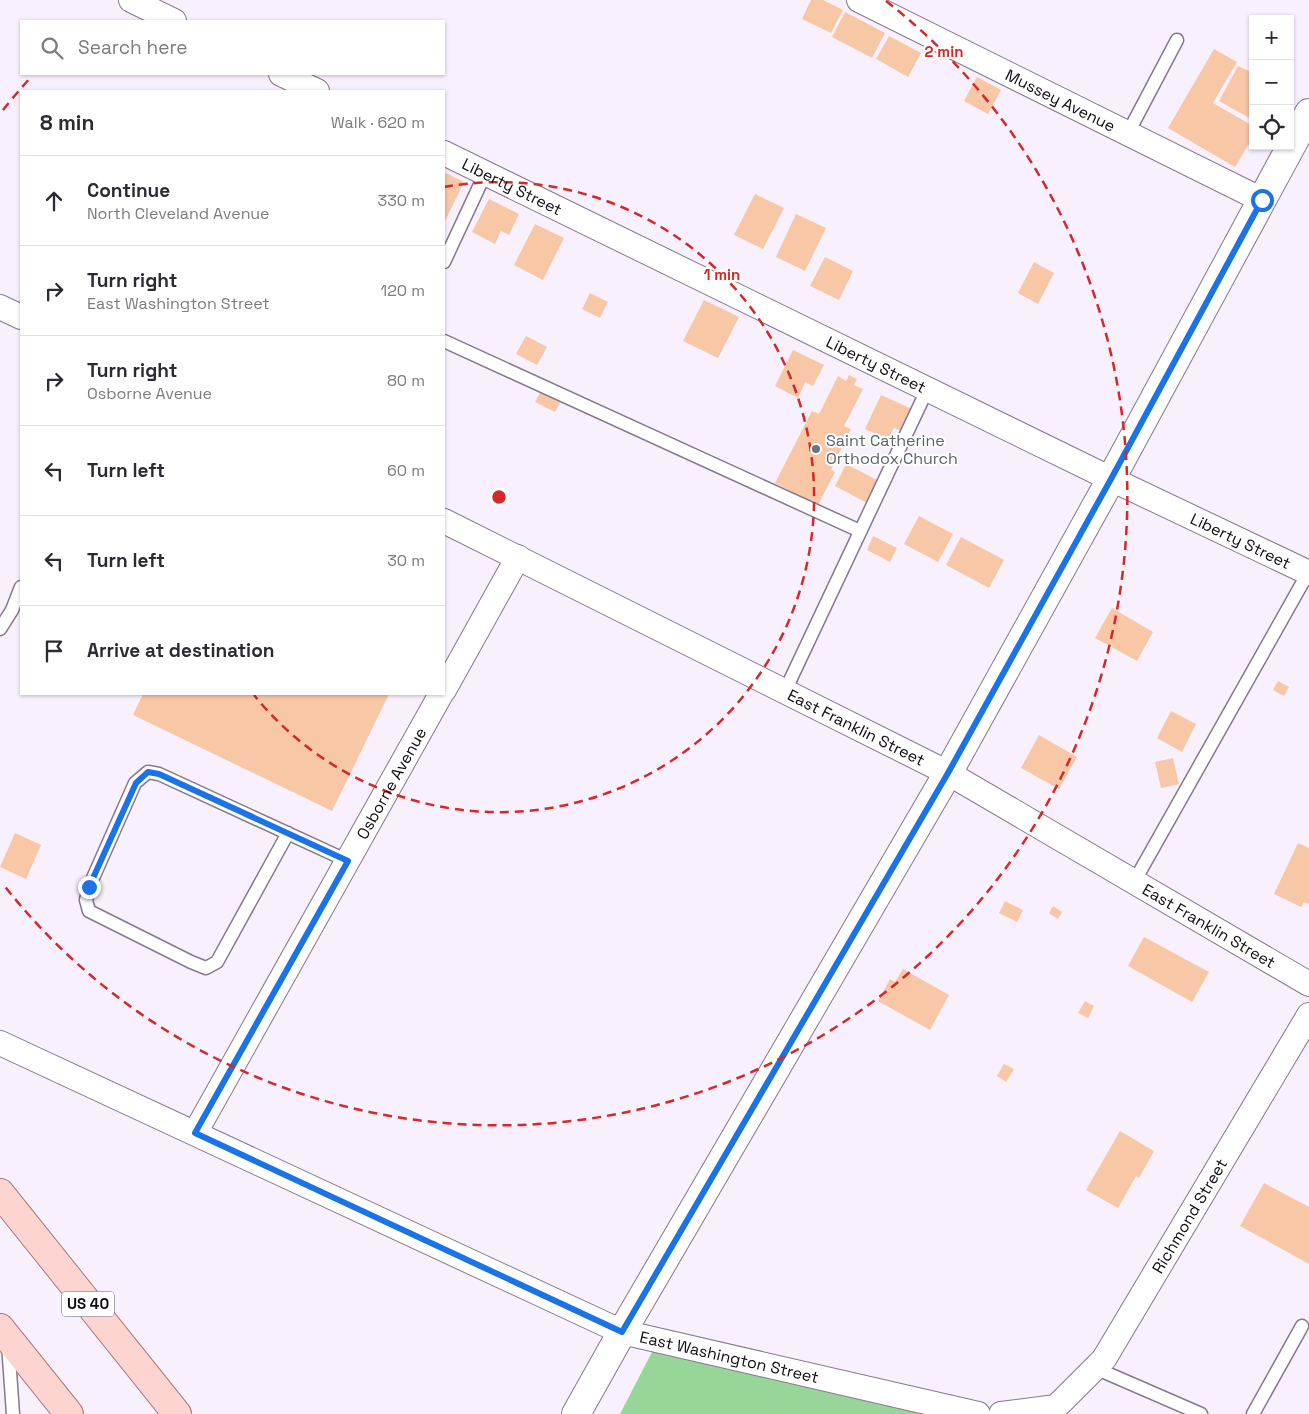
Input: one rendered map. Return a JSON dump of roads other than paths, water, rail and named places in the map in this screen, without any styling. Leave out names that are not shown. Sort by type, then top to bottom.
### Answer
[{"type":"main road","points":[[576,1414],[948,773],[1111,479],[1309,113]]},
{"type":"main road","name":"US 40","points":[[0,1193],[177,1414]]},
{"type":"main road","points":[[4,1332],[69,1414]]},
{"type":"street","points":[[131,0],[172,20]]},
{"type":"street","name":"Mussey Avenue","points":[[859,0],[1262,200]]},
{"type":"street","points":[[283,75],[315,90]]},
{"type":"street","name":"Liberty Street","points":[[445,154],[927,390],[1309,573]]},
{"type":"street","name":"East Franklin Street","points":[[445,521],[948,773],[1309,984]]},
{"type":"street","points":[[445,688],[518,557]]},
{"type":"street","name":"Osborne Avenue","points":[[195,1133],[441,695]]},
{"type":"street","name":"Richmond Street","points":[[1001,1414],[1056,1407],[1104,1359],[1309,1015]]},
{"type":"street","name":"East Washington Street","points":[[0,1043],[622,1332],[978,1414]]},
{"type":"lane","points":[[1128,134],[1177,40]]},
{"type":"lane","points":[[445,260],[485,174]]},
{"type":"lane","points":[[445,341],[860,531]]},
{"type":"lane","points":[[785,692],[927,390]]},
{"type":"lane","points":[[1134,882],[1309,573]]},
{"type":"lane","points":[[0,629],[12,610],[20,590]]},
{"type":"lane","points":[[288,833],[217,962],[206,968],[89,911],[86,900],[89,887],[136,783],[148,772],[159,774],[288,833],[348,861]]},
{"type":"lane","points":[[1253,1414],[1302,1326]]},
{"type":"lane","points":[[4,1332],[13,1414]]},
{"type":"lane","points":[[1095,1368],[1201,1414]]},
{"type":"place","name":"Saint Catherine Orthodox Church","points":[[816,449]]}]
